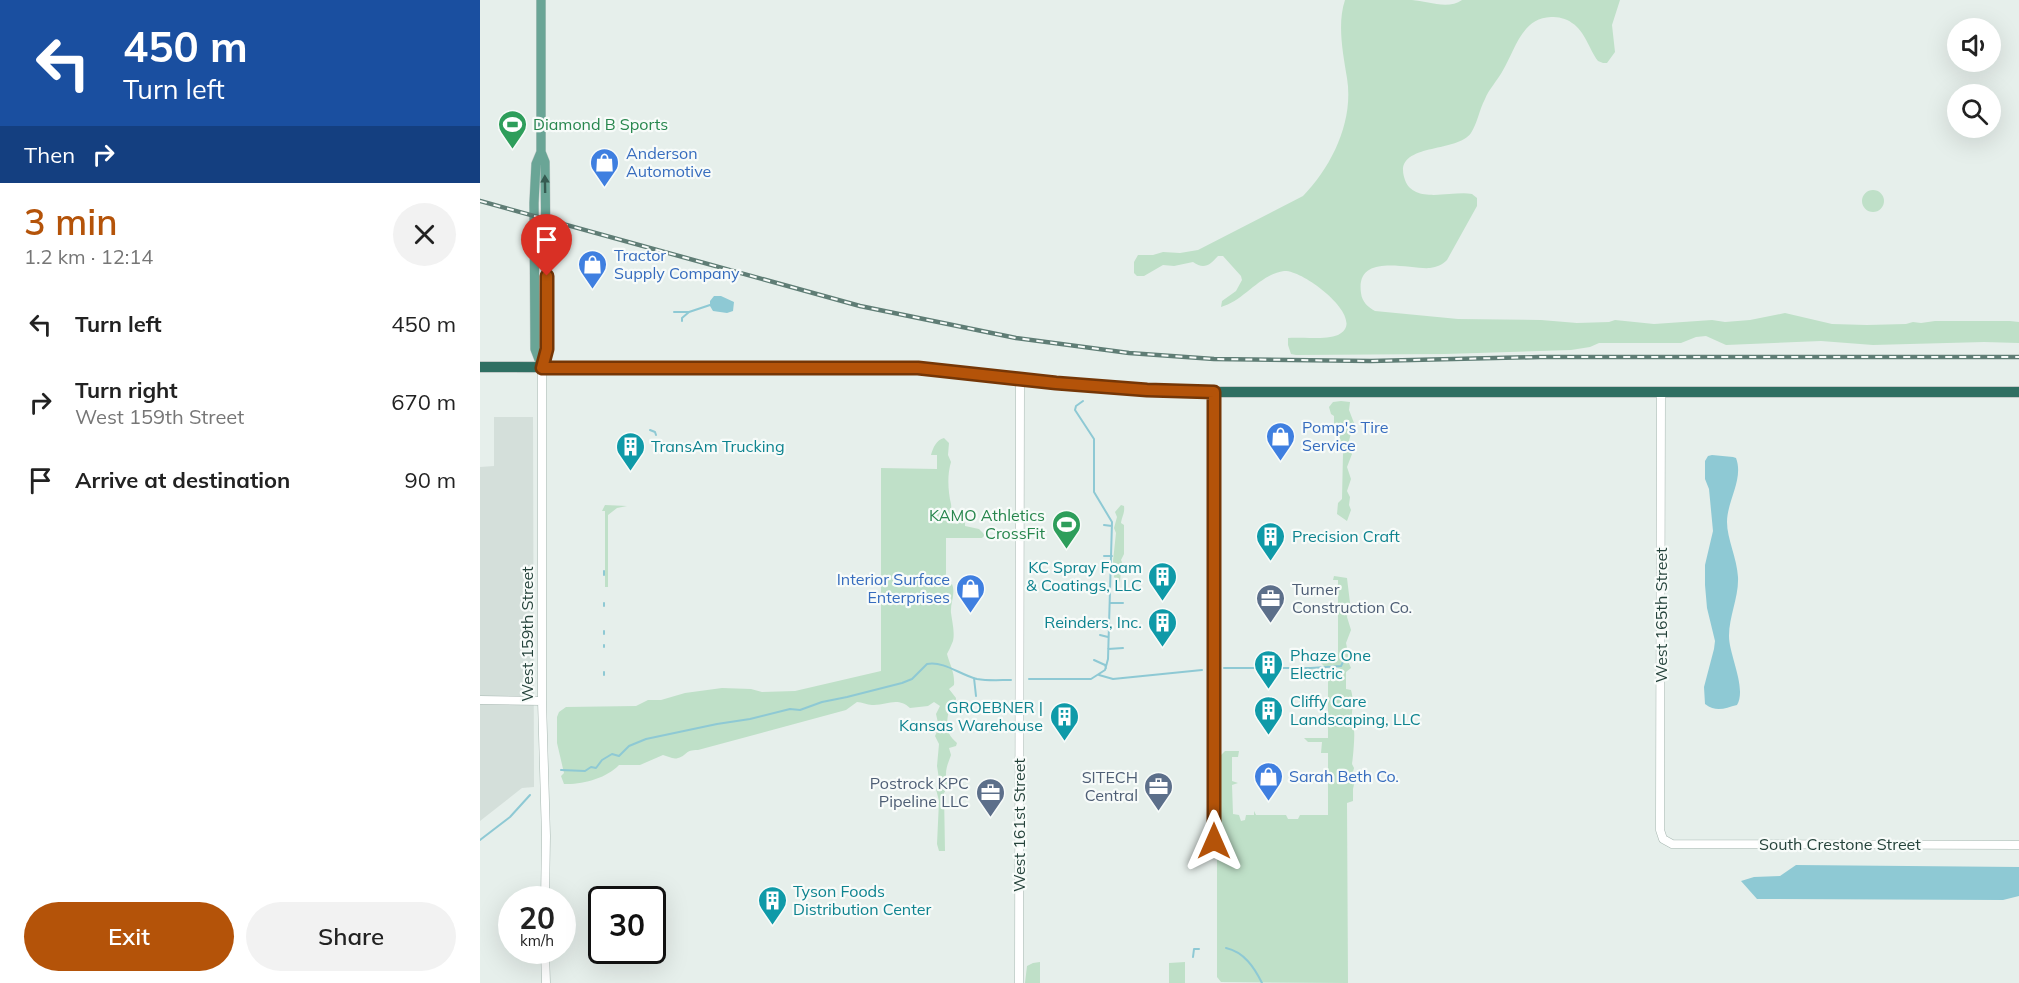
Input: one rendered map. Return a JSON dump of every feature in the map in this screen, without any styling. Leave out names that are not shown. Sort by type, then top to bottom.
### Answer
[{"type":"highway","points":[[480,368],[884,367],[947,370],[1147,390],[1214,392],[2019,392]]},
{"type":"main road","name":"West 159th Street","points":[[541,0],[541,152],[545,162],[547,339],[542,368]]},
{"type":"street","name":"West 159th Street","points":[[542,368],[542,701],[545,886]]},
{"type":"street","name":"West 161st Street","points":[[1019,983],[1020,379]]},
{"type":"street","name":"West 165th Street","points":[[1661,391],[1660,830],[1663,839]]},
{"type":"street","points":[[1214,392],[1214,841]]},
{"type":"street","points":[[480,700],[542,701]]},
{"type":"street","name":"South Crestone Street","points":[[1663,839],[1672,844],[2019,845]]},
{"type":"street","points":[[546,964],[546,983]]},
{"type":"shaded area","points":[[494,417],[533,417],[534,787],[522,788],[480,821],[480,467],[494,466]]},
{"type":"green space","points":[[1345,0],[1412,0],[1444,5],[1462,0],[1620,0],[1612,25],[1615,52],[1607,63],[1598,61],[1580,31],[1570,21],[1556,17],[1541,19],[1526,29],[1520,37],[1487,95],[1471,133],[1452,144],[1427,150],[1407,160],[1403,168],[1405,180],[1410,188],[1417,192],[1435,195],[1472,194],[1477,198],[1477,206],[1447,260],[1441,264],[1430,268],[1386,265],[1375,267],[1367,272],[1361,280],[1361,293],[1366,304],[1375,311],[1458,319],[1577,323],[1615,320],[1654,324],[1712,320],[1725,322],[1785,313],[1832,324],[2010,321],[2019,322],[2019,343],[1873,345],[1821,341],[1726,345],[1706,336],[1681,343],[1599,343],[1571,350],[1296,355],[1291,354],[1288,338],[1333,337],[1346,328],[1346,318],[1340,308],[1318,286],[1305,278],[1284,271],[1275,273],[1221,307],[1222,301],[1236,291],[1242,280],[1223,256],[1218,256],[1204,266],[1193,262],[1174,266],[1163,265],[1144,276],[1137,276],[1134,273],[1134,262],[1138,255],[1198,250],[1303,196],[1314,184],[1332,157],[1344,126],[1347,110],[1347,78],[1341,29]]},
{"type":"green space","points":[[1873,190],[1881,193],[1884,201],[1881,209],[1873,212],[1865,209],[1862,201],[1865,193]]},
{"type":"green space","points":[[1333,402],[1350,402],[1349,410],[1354,423],[1348,444],[1352,454],[1347,467],[1351,479],[1347,491],[1351,510],[1347,521],[1337,514],[1338,503],[1342,499],[1343,453],[1338,448],[1339,428],[1334,426],[1334,416],[1329,407]]},
{"type":"green space","points":[[944,438],[949,443],[948,455],[951,462],[948,483],[951,523],[958,524],[961,519],[965,519],[965,526],[979,529],[985,535],[982,538],[946,538],[946,583],[952,584],[951,609],[954,630],[954,638],[947,654],[954,681],[954,685],[949,689],[956,698],[955,706],[949,709],[947,724],[948,732],[957,743],[956,746],[949,748],[951,755],[946,771],[945,851],[939,851],[937,844],[939,801],[936,789],[939,779],[937,766],[939,744],[935,736],[939,727],[936,714],[940,706],[934,702],[928,706],[910,708],[896,702],[872,705],[857,702],[846,710],[690,751],[678,758],[663,755],[640,765],[619,765],[608,774],[594,780],[564,784],[561,776],[564,773],[557,743],[557,717],[559,712],[566,707],[636,706],[648,700],[661,700],[685,693],[722,688],[751,689],[762,692],[795,691],[881,671],[881,468],[937,469],[937,455],[931,455],[937,442]]},
{"type":"green space","points":[[605,505],[627,506],[617,508],[608,515],[608,587],[605,587],[605,511],[602,511]]},
{"type":"green space","points":[[1121,505],[1124,506],[1121,523],[1124,525],[1124,554],[1121,560],[1124,567],[1121,570],[1120,582],[1114,577],[1113,561],[1116,533],[1114,528],[1117,517],[1115,512]]},
{"type":"green space","points":[[1334,576],[1347,578],[1350,603],[1347,617],[1351,630],[1346,643],[1351,668],[1346,672],[1346,689],[1351,690],[1352,698],[1351,726],[1354,737],[1352,764],[1354,768],[1352,776],[1355,780],[1353,801],[1347,803],[1348,983],[1221,982],[1217,977],[1217,859],[1228,842],[1227,835],[1219,821],[1219,757],[1225,751],[1239,751],[1238,757],[1232,757],[1232,781],[1238,783],[1232,785],[1233,814],[1239,815],[1241,821],[1245,820],[1246,815],[1254,815],[1254,811],[1256,815],[1286,815],[1288,819],[1298,819],[1300,815],[1328,815],[1328,753],[1321,753],[1322,742],[1308,742],[1304,738],[1328,738],[1328,677],[1299,677],[1298,670],[1340,669],[1332,665],[1325,667],[1321,663],[1338,660],[1338,580],[1333,580]]},
{"type":"green space","points":[[1040,962],[1040,983],[1025,983],[1027,966]]},
{"type":"green space","points":[[1185,962],[1185,983],[1169,983],[1169,963]]},
{"type":"water","points":[[714,296],[721,296],[734,302],[733,311],[727,313],[713,311],[710,301]]},
{"type":"water","points":[[1708,456],[1736,458],[1738,466],[1737,482],[1727,522],[1738,577],[1729,636],[1739,681],[1740,698],[1737,705],[1721,709],[1705,704],[1704,687],[1715,641],[1707,608],[1705,585],[1705,565],[1713,531],[1709,489],[1705,479],[1705,461]]},
{"type":"water","points":[[1796,865],[2019,867],[2019,896],[2003,900],[1757,899],[1741,881],[1754,877],[1780,876]]},
{"type":"waterway","points":[[674,312],[689,312],[710,305]]},
{"type":"waterway","points":[[682,321],[682,318],[689,312]]},
{"type":"waterway","points":[[1029,679],[1091,679],[1105,670],[1108,659],[1112,522],[1094,492],[1094,439],[1075,410],[1076,406],[1083,401]]},
{"type":"waterway","points":[[650,430],[656,435]]},
{"type":"waterway","points":[[1104,525],[1112,526]]},
{"type":"waterway","points":[[1104,556],[1112,556]]},
{"type":"waterway","points":[[1111,603],[1123,603]]},
{"type":"waterway","points":[[1100,635],[1108,637]]},
{"type":"waterway","points":[[1108,649],[1123,648]]},
{"type":"waterway","points":[[1094,660],[1105,665],[1106,668]]},
{"type":"waterway","points":[[1224,668],[1311,668],[1341,666],[1343,662]]},
{"type":"waterway","points":[[561,770],[585,771],[591,767],[596,768],[602,760],[612,754],[619,756],[629,746],[646,739],[790,709],[800,710],[822,702],[902,683],[912,679],[927,664],[946,666],[977,679],[1011,680]]},
{"type":"waterway","points":[[1099,675],[1113,679],[1202,670]]},
{"type":"waterway","points":[[974,678],[976,696]]},
{"type":"waterway","points":[[480,840],[510,817],[530,795]]},
{"type":"waterway","points":[[1226,948],[1238,953],[1248,961],[1262,983]]},
{"type":"waterway","points":[[1193,957],[1194,949],[1199,949]]},
{"type":"railway","points":[[480,201],[860,306],[1016,338],[1129,353],[1214,359],[1371,361],[1540,357],[2019,357]]},
{"type":"place","name":"Diamond B Sports","points":[[512,150]]},
{"type":"place","name":"Anderson Automotive","points":[[605,188]]},
{"type":"place","name":"Tractor Supply Company","points":[[593,290]]},
{"type":"place","name":"Pomp's Tire Service","points":[[1281,462]]},
{"type":"place","name":"TransAm Trucking","points":[[630,472]]},
{"type":"place","name":"KAMO Athletics CrossFit","points":[[1066,550]]},
{"type":"place","name":"Precision Craft","points":[[1271,562]]},
{"type":"place","name":"KC Spray Foam & Coatings, LLC","points":[[1163,602]]},
{"type":"place","name":"Interior Surface Enterprises","points":[[971,614]]},
{"type":"place","name":"Turner Construction Co.","points":[[1271,624]]},
{"type":"place","name":"Reinders, Inc.","points":[[1163,648]]},
{"type":"place","name":"Phaze One Electric","points":[[1269,690]]},
{"type":"place","name":"Cliffy Care Landscaping, LLC","points":[[1269,736]]},
{"type":"place","name":"GROEBNER | Kansas Warehouse","points":[[1064,742]]},
{"type":"place","name":"Sarah Beth Co.","points":[[1268,802]]},
{"type":"place","name":"SITECH Central","points":[[1159,812]]},
{"type":"place","name":"Postrock KPC Pipeline LLC","points":[[990,818]]},
{"type":"place","name":"Tyson Foods Distribution Center","points":[[772,926]]},
{"type":"route","points":[[547,276],[547,349],[542,368],[918,368],[1056,383],[1147,390],[1214,392],[1214,841]]}]
